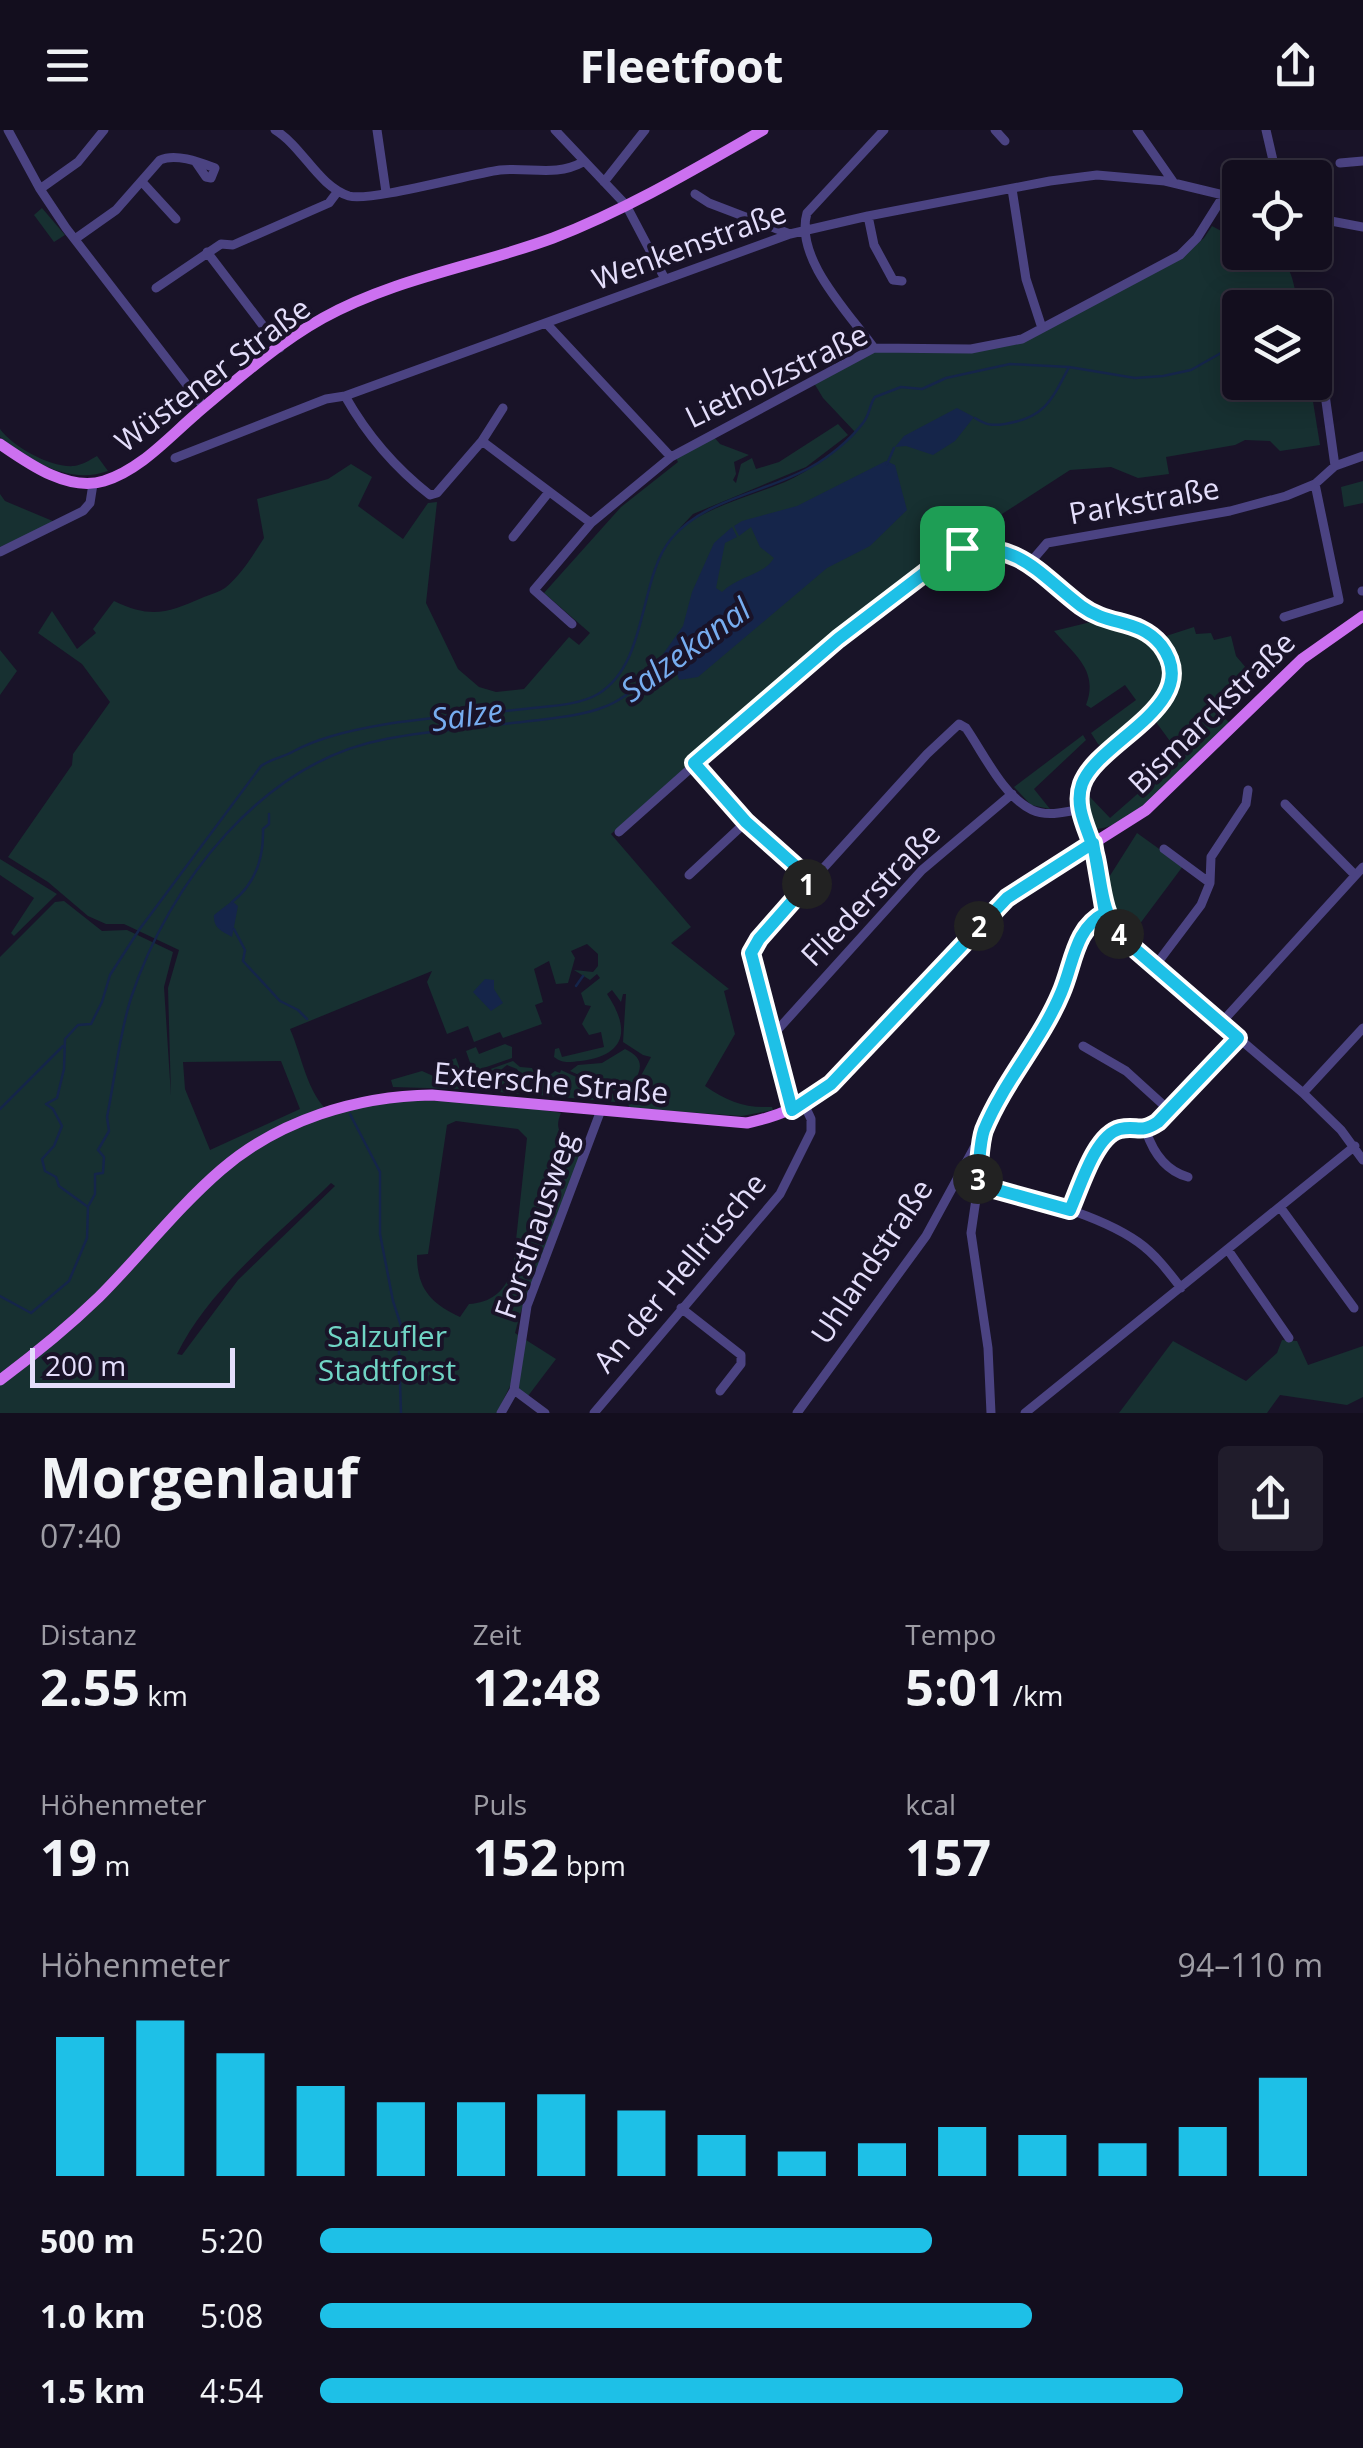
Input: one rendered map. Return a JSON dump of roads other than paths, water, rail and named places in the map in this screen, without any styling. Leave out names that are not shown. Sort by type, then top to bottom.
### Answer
[{"type":"main road","name":"Wüstener Straße","points":[[0,444],[44,472],[93,484],[119,476],[280,348],[356,300],[554,238],[626,205],[763,130]]},
{"type":"main road","name":"Bismarckstraße","points":[[1093,843],[1146,810],[1302,658],[1363,616]]},
{"type":"main road","name":"Extersche Straße","points":[[0,1380],[75,1320],[222,1169],[284,1130],[334,1109],[389,1096],[432,1095],[747,1123],[798,1107],[831,1084],[1007,898],[1093,843]]},
{"type":"street","points":[[24,130],[10,134],[40,190],[204,407]]},
{"type":"street","points":[[40,190],[78,162],[104,130]]},
{"type":"street","points":[[274,130],[295,144],[338,192],[358,198],[502,170],[561,172],[583,162]]},
{"type":"street","points":[[377,130],[386,192]]},
{"type":"street","points":[[555,130],[626,205],[665,279]]},
{"type":"street","points":[[604,182],[645,130]]},
{"type":"street","points":[[874,348],[810,259],[802,231],[806,213],[884,130]]},
{"type":"street","points":[[995,130],[1006,141]]},
{"type":"street","points":[[1137,130],[1174,183]]},
{"type":"street","points":[[1266,130],[1272,160]]},
{"type":"street","points":[[75,239],[116,210],[160,160],[194,160]]},
{"type":"street","points":[[1340,163],[1363,161]]},
{"type":"street","name":"Wenkenstraße","points":[[175,458],[326,399],[346,396],[790,234],[868,216],[1097,176],[1174,183],[1222,195]]},
{"type":"street","points":[[143,183],[176,219]]},
{"type":"street","points":[[1012,189],[1026,279],[1042,328]]},
{"type":"street","points":[[156,288],[221,244],[232,246],[329,203],[338,192]]},
{"type":"street","points":[[695,194],[790,234]]},
{"type":"street","name":"Lietholzstraße","points":[[572,624],[534,590],[591,523],[670,457],[874,348],[982,348],[1022,338],[1180,255],[1197,238],[1222,198]]},
{"type":"street","points":[[868,216],[874,245],[893,280],[902,281]]},
{"type":"street","points":[[1332,221],[1363,227]]},
{"type":"street","points":[[207,252],[280,348]]},
{"type":"street","points":[[546,323],[670,457]]},
{"type":"street","points":[[346,396],[384,454],[433,496],[482,441],[502,408]]},
{"type":"street","points":[[1326,400],[1335,466]]},
{"type":"street","points":[[482,441],[591,523]]},
{"type":"street","name":"Parkstraße","points":[[1029,564],[1047,544],[1230,511],[1316,484],[1335,466],[1363,456]]},
{"type":"street","points":[[0,552],[80,513],[90,503],[93,484]]},
{"type":"street","points":[[1284,617],[1339,600],[1316,484]]},
{"type":"street","points":[[513,537],[549,492]]},
{"type":"street","points":[[620,832],[838,639],[952,552],[969,548],[1003,550],[1029,564],[1096,617],[1136,625],[1152,635],[1166,653],[1170,681],[1164,699],[1089,770],[1081,786],[1081,810],[1093,843],[1105,913],[1120,936],[1303,1093],[1355,1146],[1363,1160]]},
{"type":"street","points":[[694,763],[746,822],[811,880],[959,724],[966,728],[1012,794],[1032,810],[1081,810]]},
{"type":"street","points":[[1155,966],[1201,904],[1210,882],[1211,857],[1246,804],[1248,790]]},
{"type":"street","name":"Fliederstraße","points":[[772,1036],[922,870],[1012,794]]},
{"type":"street","points":[[1221,1023],[1359,871],[1285,804]]},
{"type":"street","points":[[689,876],[746,822]]},
{"type":"street","points":[[1164,849],[1210,882]]},
{"type":"street","name":"An der Hellrüsche","points":[[594,1413],[780,1194],[810,1132],[811,1118],[798,1107],[772,1036],[751,953],[811,880]]},
{"type":"street","name":"Uhlandstraße","points":[[797,1413],[926,1236],[1007,1084],[1060,995],[1082,932],[1105,913]]},
{"type":"street","points":[[1303,1093],[1362,1031]]},
{"type":"street","points":[[1070,1210],[1106,1136],[1118,1130],[1146,1131],[1238,1038]]},
{"type":"street","points":[[1083,1046],[1126,1070],[1169,1110]]},
{"type":"street","name":"Forsthausweg","points":[[501,1413],[514,1390],[527,1306],[601,1110]]},
{"type":"street","points":[[1146,1131],[1152,1150],[1177,1174],[1188,1177]]},
{"type":"street","points":[[982,1135],[971,1234],[988,1348],[992,1413]]},
{"type":"street","points":[[1025,1413],[1355,1146]]},
{"type":"street","points":[[976,1184],[1070,1210],[1136,1240],[1181,1288]]},
{"type":"street","points":[[1280,1207],[1354,1308]]},
{"type":"street","points":[[1228,1250],[1290,1338]]},
{"type":"street","points":[[681,1308],[741,1355],[740,1364],[720,1390]]},
{"type":"street","points":[[514,1390],[545,1413]]},
{"type":"water","points":[[957,408],[974,417],[955,441],[933,455],[906,446],[895,447],[904,436]]},
{"type":"water","points":[[886,461],[895,465],[907,510],[870,546],[827,568],[698,677],[679,680],[677,673],[660,669],[661,657],[683,626],[692,592],[714,543],[732,527],[737,537],[725,543],[716,588],[722,592],[764,569],[774,558],[760,547],[751,527],[739,536],[734,526],[797,506]]},
{"type":"water","points":[[232,901],[238,906],[232,937],[216,926],[214,915]]},
{"type":"water","points":[[485,979],[494,980],[494,989],[503,1003],[491,1011],[473,992]]},
{"type":"waterway","name":"Salze","points":[[0,1296],[31,1313],[69,1281],[87,1238],[88,1207],[59,1186],[56,1177],[45,1171],[42,1159],[54,1146],[62,1126],[46,1104],[57,1098],[64,1069],[65,1039],[78,1025],[91,1024],[110,975],[139,930],[261,766],[345,732],[405,721],[562,705],[598,694],[626,662],[660,556],[671,539],[685,525],[718,505],[793,476],[825,458],[863,423],[875,397],[901,387],[922,389],[946,378],[1010,364],[1069,367],[1135,378],[1163,376],[1191,370],[1222,352]]},
{"type":"waterway","name":"Salzekanal","points":[[975,418],[996,425],[1028,418],[1051,399],[1068,369]]},
{"type":"waterway","name":"Salzekanal","points":[[887,464],[894,448]]},
{"type":"waterway","name":"Salzekanal","points":[[89,1205],[95,1194],[95,1174],[103,1173],[104,1157],[98,1150],[109,1131],[107,1117],[123,1027],[148,955],[169,912],[196,872],[226,834],[261,801],[299,773],[341,752],[404,736],[586,713],[619,700],[660,669]]},
{"type":"waterway","points":[[232,902],[256,870],[269,814]]},
{"type":"waterway","points":[[234,929],[245,950],[243,961],[280,1001],[307,1019]]},
{"type":"waterway","points":[[576,986],[583,976]]},
{"type":"waterway","points":[[0,1109],[63,1046]]},
{"type":"waterway","points":[[350,1114],[380,1172],[380,1234],[393,1301],[405,1338]]},
{"type":"waterway","points":[[399,1352],[401,1413]]},
{"type":"park label","name":"Salzufler Stadtforst","points":[[387,1352]]}]
